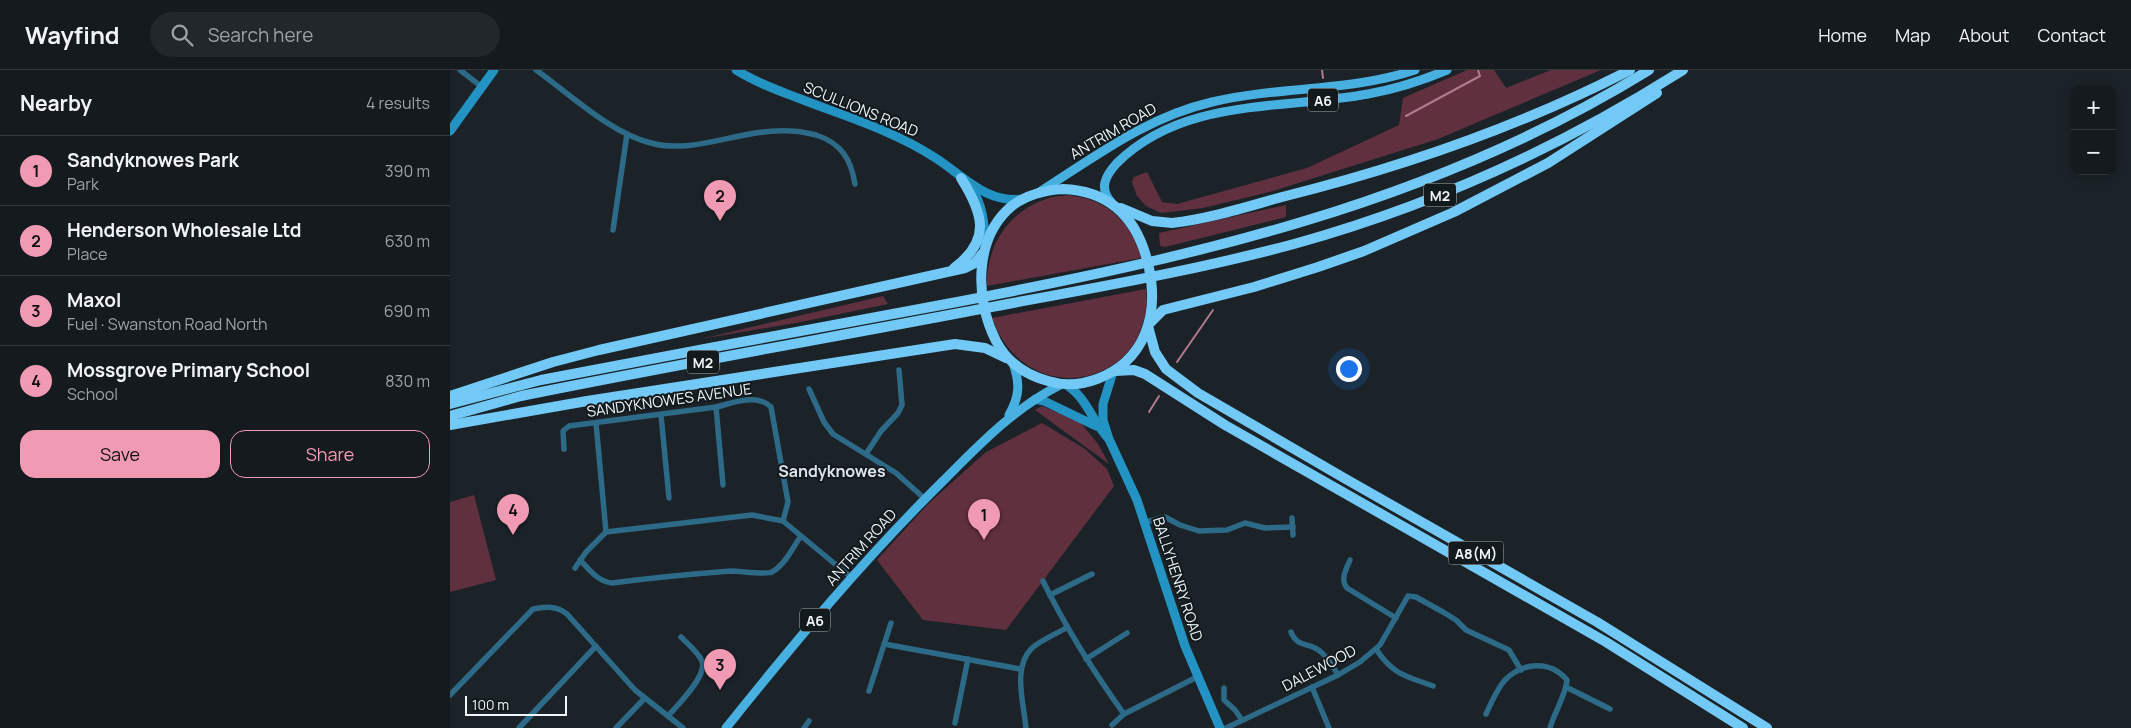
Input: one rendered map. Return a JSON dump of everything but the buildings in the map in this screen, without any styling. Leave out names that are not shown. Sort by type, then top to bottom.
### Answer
[{"type":"highway","points":[[1112,204],[1152,221],[1172,223],[1319,188],[1408,162],[1497,131],[1630,70]]},
{"type":"highway","name":"M2","points":[[450,404],[541,380],[957,302],[1126,268],[1339,212],[1441,174],[1510,144],[1575,112],[1649,70]]},
{"type":"highway","name":"M2","points":[[450,416],[521,396],[1129,282],[1305,241],[1365,222],[1439,195],[1569,136],[1683,70]]},
{"type":"highway","points":[[1149,325],[1158,313],[1170,308],[1254,287],[1318,267],[1364,251],[1454,212],[1563,155],[1691,70]]},
{"type":"highway","points":[[951,271],[970,253],[980,234],[981,225],[978,207],[961,178]]},
{"type":"highway","name":"A6","points":[[1072,189],[1091,193],[1112,204],[1130,221],[1143,245],[1153,287],[1153,304],[1149,325],[1135,351],[1114,371],[1084,383],[1064,384],[1040,379],[1011,361],[997,343],[992,333],[984,301],[980,272],[985,248],[992,232],[1005,213],[1024,199],[1054,190],[1072,189]]},
{"type":"highway","points":[[450,396],[553,362],[599,350],[951,271],[975,263],[985,248]]},
{"type":"highway","name":"A8(M)","points":[[1149,325],[1155,352],[1166,369],[1198,393],[1352,483],[1598,622],[1767,728]]},
{"type":"highway","points":[[450,426],[501,416],[955,344],[985,348],[1011,361]]},
{"type":"highway","name":"A8(M)","points":[[1114,371],[1134,370],[1145,374],[1225,426],[1606,642],[1742,728]]},
{"type":"highway","points":[[450,431],[501,416]]},
{"type":"main road","points":[[450,131],[494,70]]},
{"type":"main road","name":"SCULLIONS ROAD","points":[[736,70],[774,89],[906,140],[937,159],[970,185],[1001,199],[1024,199]]},
{"type":"main road","name":"ANTRIM ROAD","points":[[1036,194],[1134,132],[1178,111],[1230,98],[1361,84],[1415,70]]},
{"type":"main road","name":"ANTRIM ROAD","points":[[1112,204],[1104,192],[1104,186],[1105,180],[1116,165],[1149,138],[1183,121],[1233,109],[1368,94],[1405,86],[1447,70]]},
{"type":"main road","name":"SCULLIONS ROAD","points":[[970,185],[980,202],[984,216],[985,248]]},
{"type":"main road","name":"ANTRIM ROAD","points":[[1008,417],[1018,397],[1019,390],[1011,361]]},
{"type":"main road","name":"BALLYHENRY ROAD","points":[[1114,371],[1103,404],[1103,420],[1109,439],[1146,522],[1177,622],[1197,676],[1220,728]]},
{"type":"main road","name":"ANTRIM ROAD","points":[[730,726],[852,578],[924,498],[1008,417],[1035,399],[1064,384]]},
{"type":"main road","name":"BALLYHENRY ROAD","points":[[1064,384],[1074,390],[1098,428],[1109,439]]},
{"type":"main road","points":[[1035,399],[1062,409],[1098,428]]},
{"type":"street","points":[[460,70],[482,87]]},
{"type":"street","points":[[536,70],[627,134],[651,144],[674,146],[779,130],[805,132],[833,142],[843,150],[851,164],[855,184]]},
{"type":"street","points":[[614,230],[627,134]]},
{"type":"street","points":[[866,454],[881,431],[898,413],[902,405],[899,370]]},
{"type":"street","points":[[809,389],[821,415],[833,434],[896,473],[924,498]]},
{"type":"street","name":"SANDYKNOWES AVENUE","points":[[564,449],[563,431],[569,426],[661,415],[755,399],[766,402],[771,407],[788,502],[783,521]]},
{"type":"street","points":[[716,407],[724,485]]},
{"type":"street","points":[[661,415],[669,498]]},
{"type":"street","points":[[596,423],[606,532]]},
{"type":"street","points":[[575,568],[606,532],[752,515],[783,521],[852,578]]},
{"type":"street","points":[[1146,522],[1164,517],[1199,531],[1227,530],[1245,523],[1264,528],[1293,527]]},
{"type":"street","points":[[1292,518],[1293,535]]},
{"type":"street","points":[[580,560],[594,576],[603,582],[612,583],[731,571],[752,571],[764,574],[772,572],[784,560],[801,536]]},
{"type":"street","points":[[1350,560],[1343,577],[1343,583],[1347,588],[1396,618]]},
{"type":"street","points":[[1050,595],[1092,574]]},
{"type":"street","points":[[1043,580],[1066,628],[1124,714]]},
{"type":"street","name":"DALEWOOD","points":[[1226,728],[1338,675],[1376,649],[1408,596],[1416,597],[1456,620],[1466,630],[1509,650],[1521,670]]},
{"type":"street","points":[[450,695],[519,622],[533,610],[548,607],[560,608],[644,699],[683,728]]},
{"type":"street","points":[[869,692],[891,623]]},
{"type":"street","points":[[1026,728],[1020,668],[1026,655],[1033,647],[1066,628]]},
{"type":"street","points":[[1291,632],[1298,644],[1320,651],[1338,675]]},
{"type":"street","points":[[1086,659],[1127,633]]},
{"type":"street","points":[[668,716],[703,673],[703,663],[700,657],[681,637]]},
{"type":"street","points":[[884,644],[1020,668]]},
{"type":"street","points":[[519,728],[596,646]]},
{"type":"street","points":[[1376,649],[1386,664],[1396,672],[1433,686]]},
{"type":"street","points":[[955,722],[968,659]]},
{"type":"street","points":[[1486,714],[1504,681],[1521,670],[1538,664],[1547,666],[1567,680],[1550,728]]},
{"type":"street","points":[[1112,725],[1124,714],[1197,676]]},
{"type":"street","points":[[1566,686],[1610,708]]},
{"type":"street","points":[[1312,687],[1330,728]]},
{"type":"street","points":[[1224,688],[1224,700],[1242,720]]},
{"type":"street","points":[[616,728],[644,699]]},
{"type":"street","points":[[804,728],[809,721]]},
{"type":"shaded area","points":[[1467,70],[1494,70],[1506,88],[1551,70],[1601,70],[1438,139],[1273,191],[1203,208],[1161,213],[1146,206],[1137,196],[1132,182],[1134,177],[1147,172],[1162,202],[1177,204],[1307,168],[1399,125],[1403,98]]},
{"type":"shaded area","points":[[1069,195],[1104,206],[1119,218],[1131,232],[1141,258],[987,286],[990,257],[995,244],[1010,222],[1021,212],[1033,205],[1049,198]]},
{"type":"shaded area","points":[[1286,205],[1286,217],[1165,247],[1160,246],[1159,233]]},
{"type":"shaded area","points":[[1146,289],[1147,301],[1144,317],[1139,334],[1131,348],[1108,368],[1078,377],[1062,378],[1047,374],[1025,364],[1012,353],[998,333],[992,318]]},
{"type":"shaded area","points":[[883,296],[888,304],[801,322],[701,339]]},
{"type":"shaded area","points":[[1042,406],[1080,422],[1098,444],[1109,464],[1035,410]]},
{"type":"shaded area","points":[[1042,423],[1085,449],[1107,469],[1114,486],[1006,630],[923,620],[877,560],[928,504],[986,452]]},
{"type":"shaded area","points":[[474,495],[496,580],[450,592],[450,502]]},
{"type":"waterway","points":[[1322,70],[1323,78]]},
{"type":"waterway","points":[[1406,116],[1480,76],[1478,70]]},
{"type":"waterway","points":[[1177,362],[1213,310]]},
{"type":"waterway","points":[[1149,412],[1159,396]]},
{"type":"place","name":"Henderson Wholesale Ltd","points":[[720,221]]},
{"type":"place","name":"Mossgrove Primary School","points":[[513,535]]},
{"type":"place","name":"Sandyknowes Park","points":[[984,540]]},
{"type":"place","name":"Maxol","points":[[720,690]]},
{"type":"district","name":"Sandyknowes","points":[[832,471]]}]
